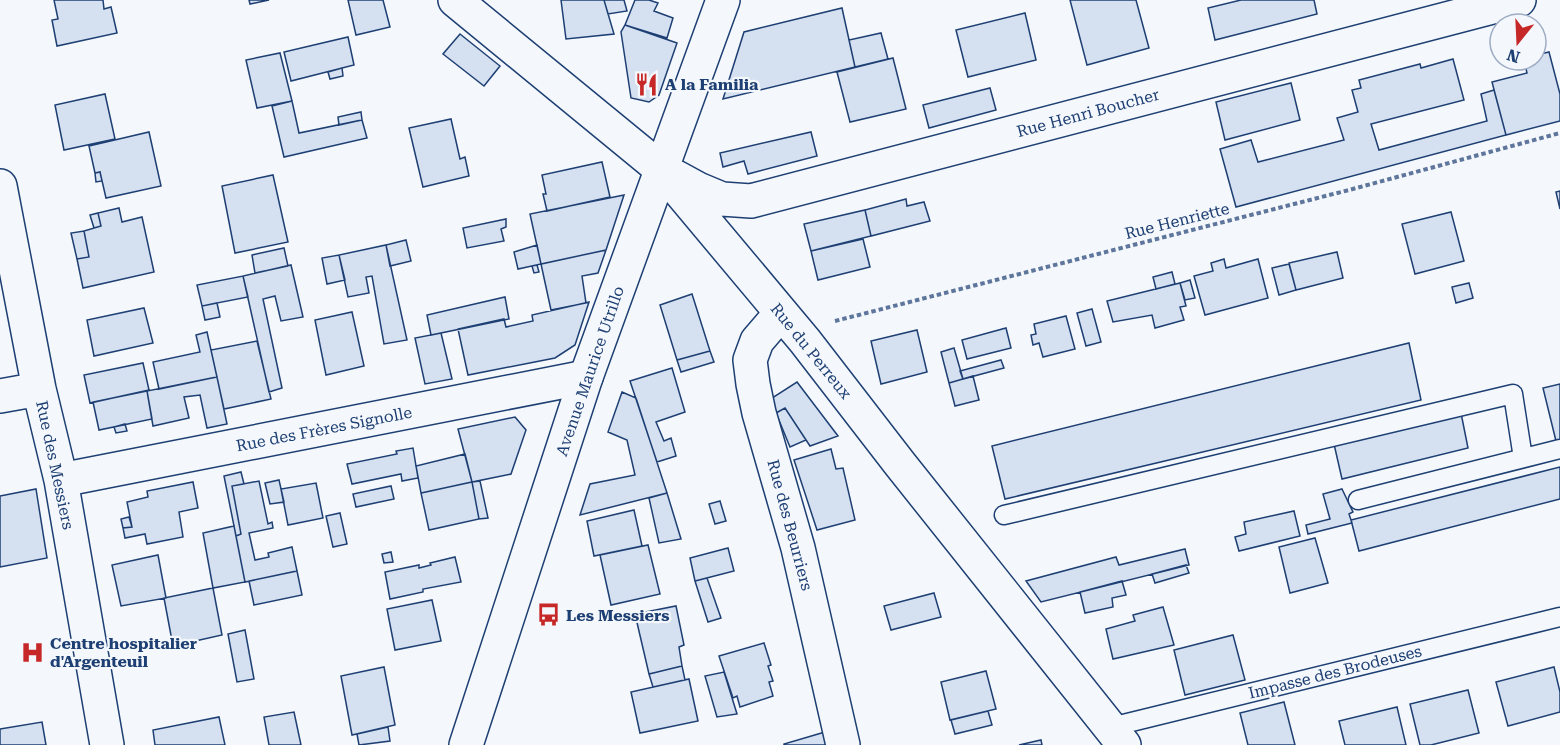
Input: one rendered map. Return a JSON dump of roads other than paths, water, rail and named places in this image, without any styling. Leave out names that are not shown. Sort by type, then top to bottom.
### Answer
[{"type":"street","name":"Rue du Perreux","points":[[455,0],[661,169],[805,341],[907,473],[1118,736]]},
{"type":"street","name":"Rue Henri Boucher","points":[[661,169],[722,199],[751,201],[1519,0]]},
{"type":"street","name":"Avenue Maurice Utrillo","points":[[466,745],[586,377],[661,169],[727,2]]},
{"type":"street","name":"Rue des Messiers","points":[[0,186],[39,389],[61,480],[107,745]]},
{"type":"street","name":"Rue des Beurriers","points":[[781,313],[757,341],[750,360],[753,384],[759,413],[798,548],[843,745]]},
{"type":"street","name":"Rue des Frères Signolle","points":[[61,480],[586,377]]},
{"type":"street","points":[[0,396],[39,389]]},
{"type":"lane","points":[[1004,515],[1513,394],[1523,458]]},
{"type":"lane","points":[[1358,500],[1560,449]]},
{"type":"lane","name":"Impasse des Brodeuses","points":[[1118,736],[1560,617]]},
{"type":"place","name":"A la Familia","points":[[647,84]]},
{"type":"place","name":"Les Messiers","points":[[548,615]]},
{"type":"place","name":"Centre hospitalier d'Argenteuil","points":[[32,652]]}]
